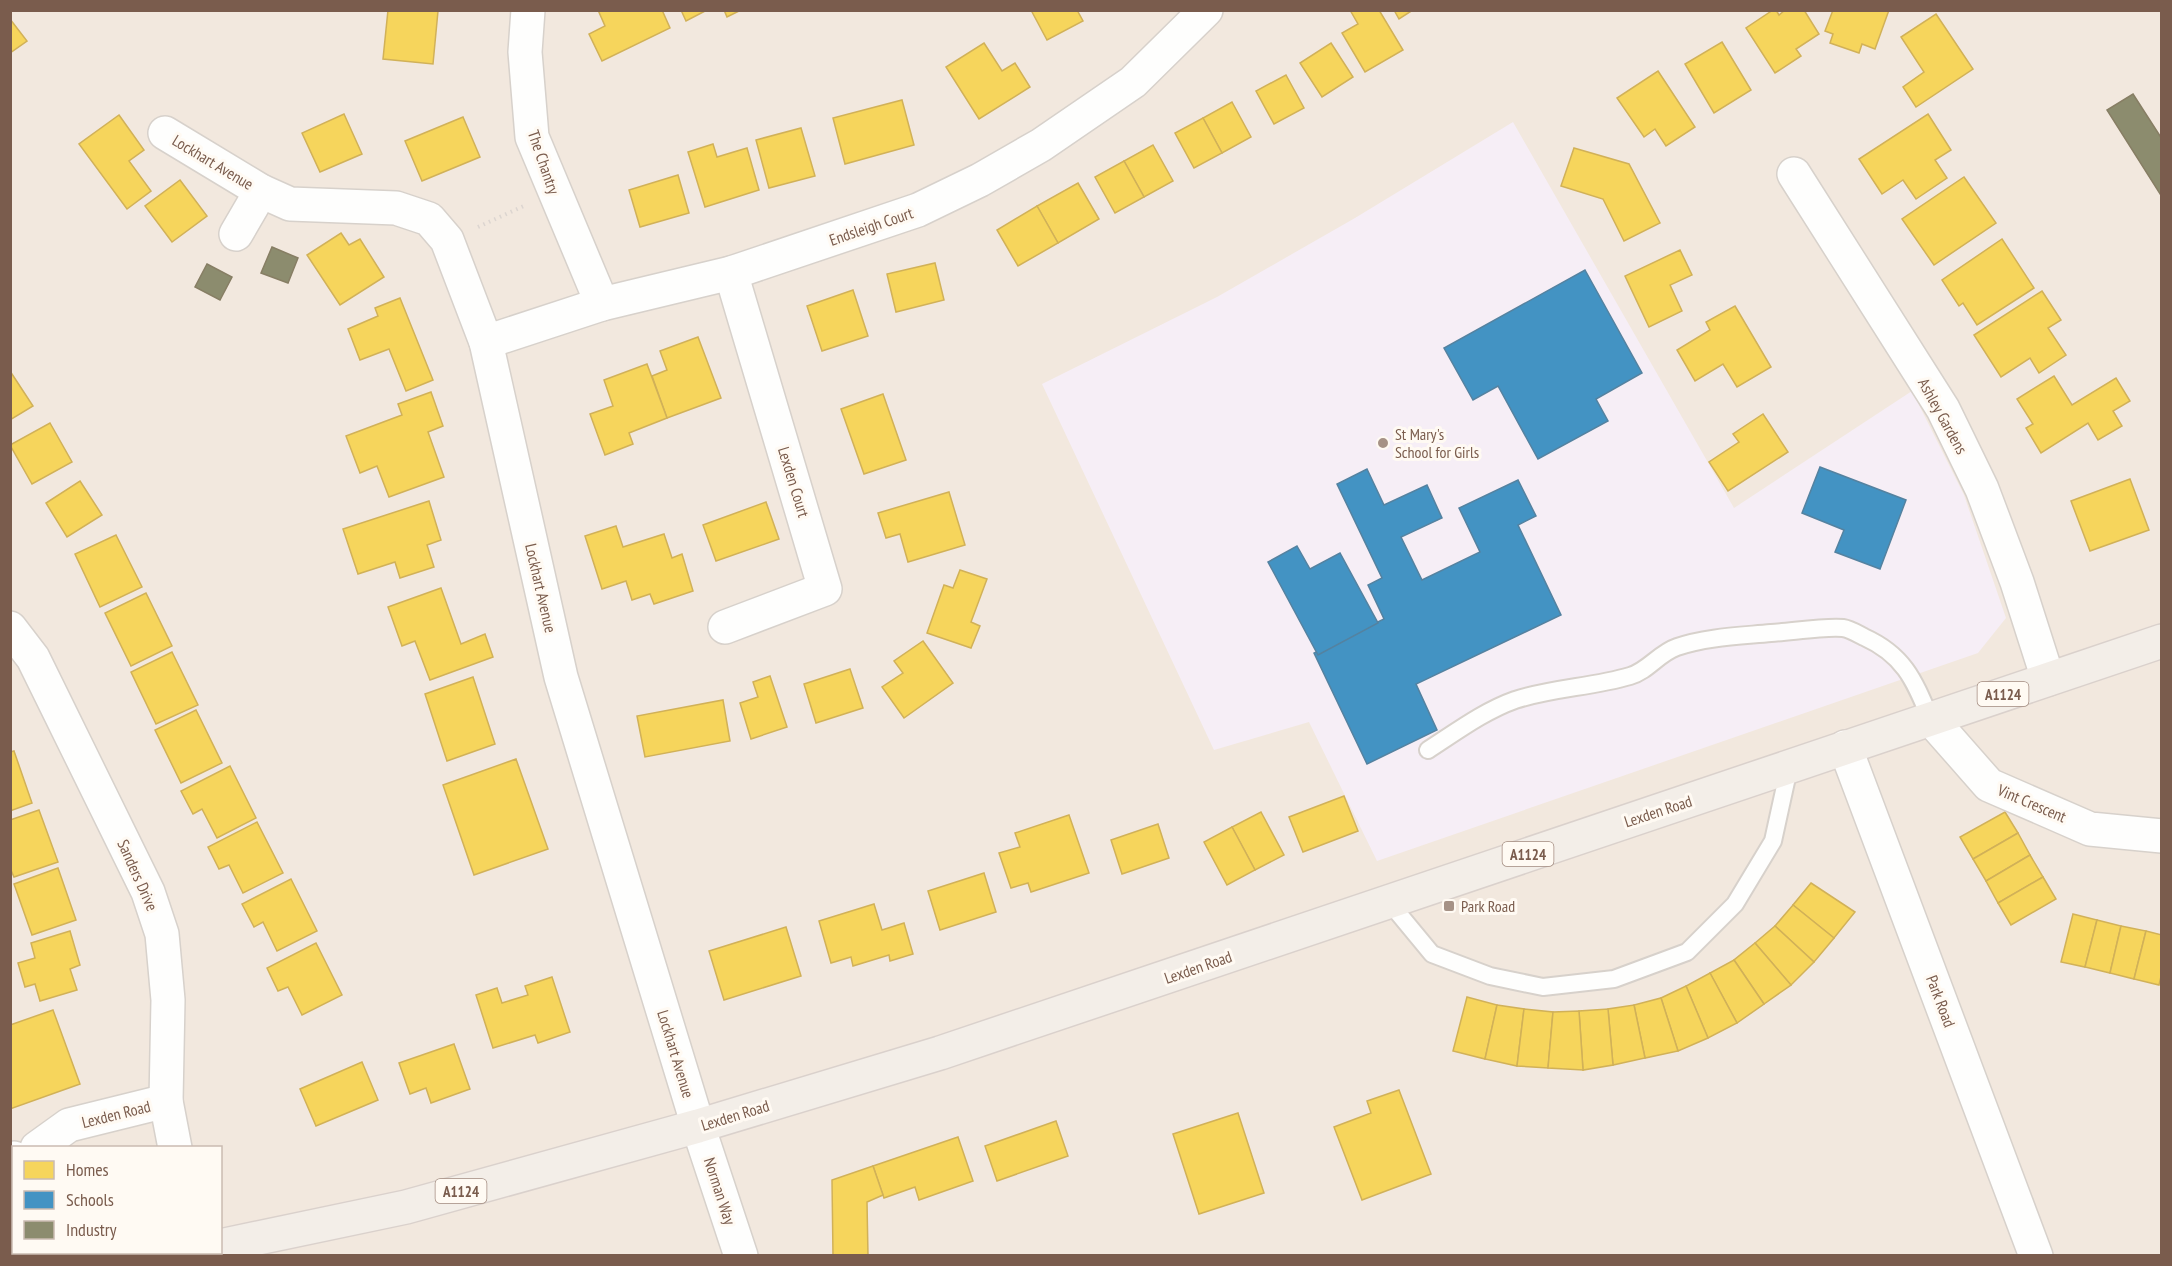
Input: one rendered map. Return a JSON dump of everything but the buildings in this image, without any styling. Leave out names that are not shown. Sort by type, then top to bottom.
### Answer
[{"type":"main road","name":"Lexden Road","points":[[222,1246],[405,1206],[698,1126],[940,1053],[2162,641]]},
{"type":"street","name":"The Chantry","points":[[528,10],[525,52],[532,137],[602,304]]},
{"type":"street","name":"Endsleigh Court","points":[[486,342],[602,304],[731,273],[918,210],[980,180],[1041,146],[1133,82],[1206,10]]},
{"type":"street","name":"Lockhart Avenue","points":[[165,133],[261,191],[290,204],[396,208],[429,219],[447,240],[486,342],[561,677],[698,1126]]},
{"type":"street","name":"Ashley Gardens","points":[[1794,174],[1943,409],[1982,489],[2017,582],[2048,679]]},
{"type":"street","name":"Lockhart Avenue","points":[[236,234],[261,191]]},
{"type":"street","name":"Lexden Court","points":[[725,627],[825,589],[731,273]]},
{"type":"street","name":"Sanders Drive","points":[[10,628],[33,658],[148,892],[162,934],[168,1000],[166,1101],[175,1146]]},
{"type":"street","name":"Vint Crescent","points":[[1930,718],[1989,785],[2090,829],[2162,836]]},
{"type":"street","name":"Park Road","points":[[1845,747],[2036,1256]]},
{"type":"street","name":"Lexden Road","points":[[40,1146],[69,1125],[166,1101]]},
{"type":"street","name":"Norman Way","points":[[698,1126],[741,1256]]},
{"type":"lane","points":[[1428,750],[1482,716],[1514,700],[1634,675],[1662,654],[1678,647],[1735,636],[1844,628],[1891,652],[1906,667],[1930,718]]},
{"type":"lane","points":[[1389,902],[1431,954],[1490,976],[1543,987],[1614,979],[1687,952],[1735,904],[1773,841],[1789,768]]},
{"type":"path","points":[[447,240],[554,193]]},
{"type":"shaded area","points":[[10,11],[2161,11],[2161,1255],[11,1255]]},
{"type":"shaded area","name":"St Mary's School for Girls","points":[[1513,122],[1734,508],[1912,391],[1964,495],[2006,618],[1978,653],[1377,861],[1309,722],[1214,750],[1042,384],[1217,297],[1355,218]]},
{"type":"place","name":"St Mary's School for Girls","points":[[1383,443]]},
{"type":"place","name":"Park Road","points":[[1449,906]]}]
